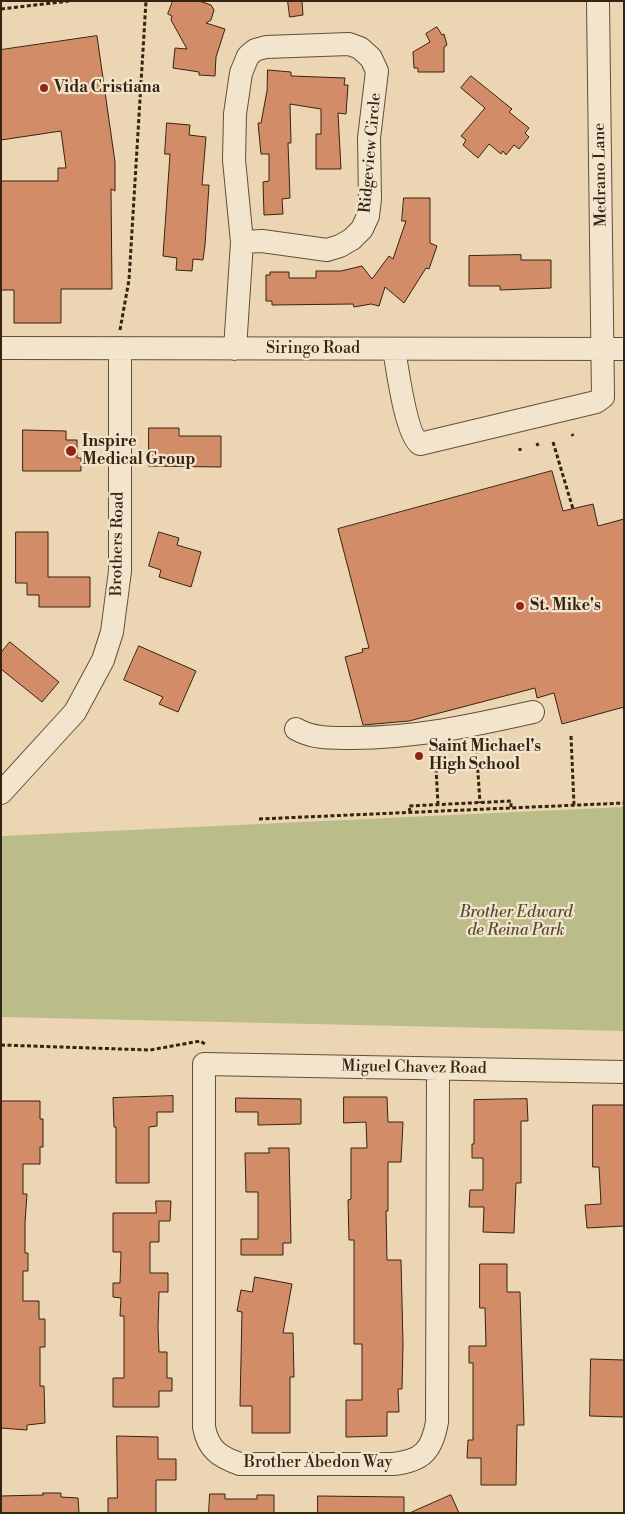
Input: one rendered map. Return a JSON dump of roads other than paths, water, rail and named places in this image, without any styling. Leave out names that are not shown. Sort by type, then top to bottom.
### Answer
[{"type":"street","name":"Medrano Lane","points":[[394,349],[398,380],[414,436],[420,444],[596,402],[603,396],[613,349],[598,1]]},
{"type":"street","name":"Ridgeview Circle","points":[[235,349],[242,242],[233,136],[240,73],[248,56],[255,50],[266,47],[337,43],[349,44],[360,48],[371,58],[377,71],[369,138],[370,199],[368,216],[362,229],[340,246],[327,250],[262,242],[242,242]]},
{"type":"street","name":"Siringo Road","points":[[1,348],[613,349]]},
{"type":"street","name":"Brothers Road","points":[[1,793],[75,712],[103,660],[112,632],[120,571],[120,348]]},
{"type":"street","points":[[296,729],[316,737],[376,738],[441,732],[533,712]]},
{"type":"street","name":"Miguel Chavez Road","points":[[207,1055],[438,1069],[624,1072]]},
{"type":"street","name":"Brother Abedon Way","points":[[207,1055],[204,1426],[207,1441],[215,1452],[225,1459],[240,1464],[404,1463],[416,1459],[434,1441],[437,1422],[438,1069]]},
{"type":"place","name":"Vida Cristiana","points":[[44,88]]},
{"type":"place","name":"Inspire Medical Group","points":[[71,451]]},
{"type":"place","name":"St. Mike's","points":[[520,606]]},
{"type":"place","name":"Saint Michael's High School","points":[[419,756]]},
{"type":"park label","name":"Brother Edward de Reina Park","points":[[516,922]]}]
